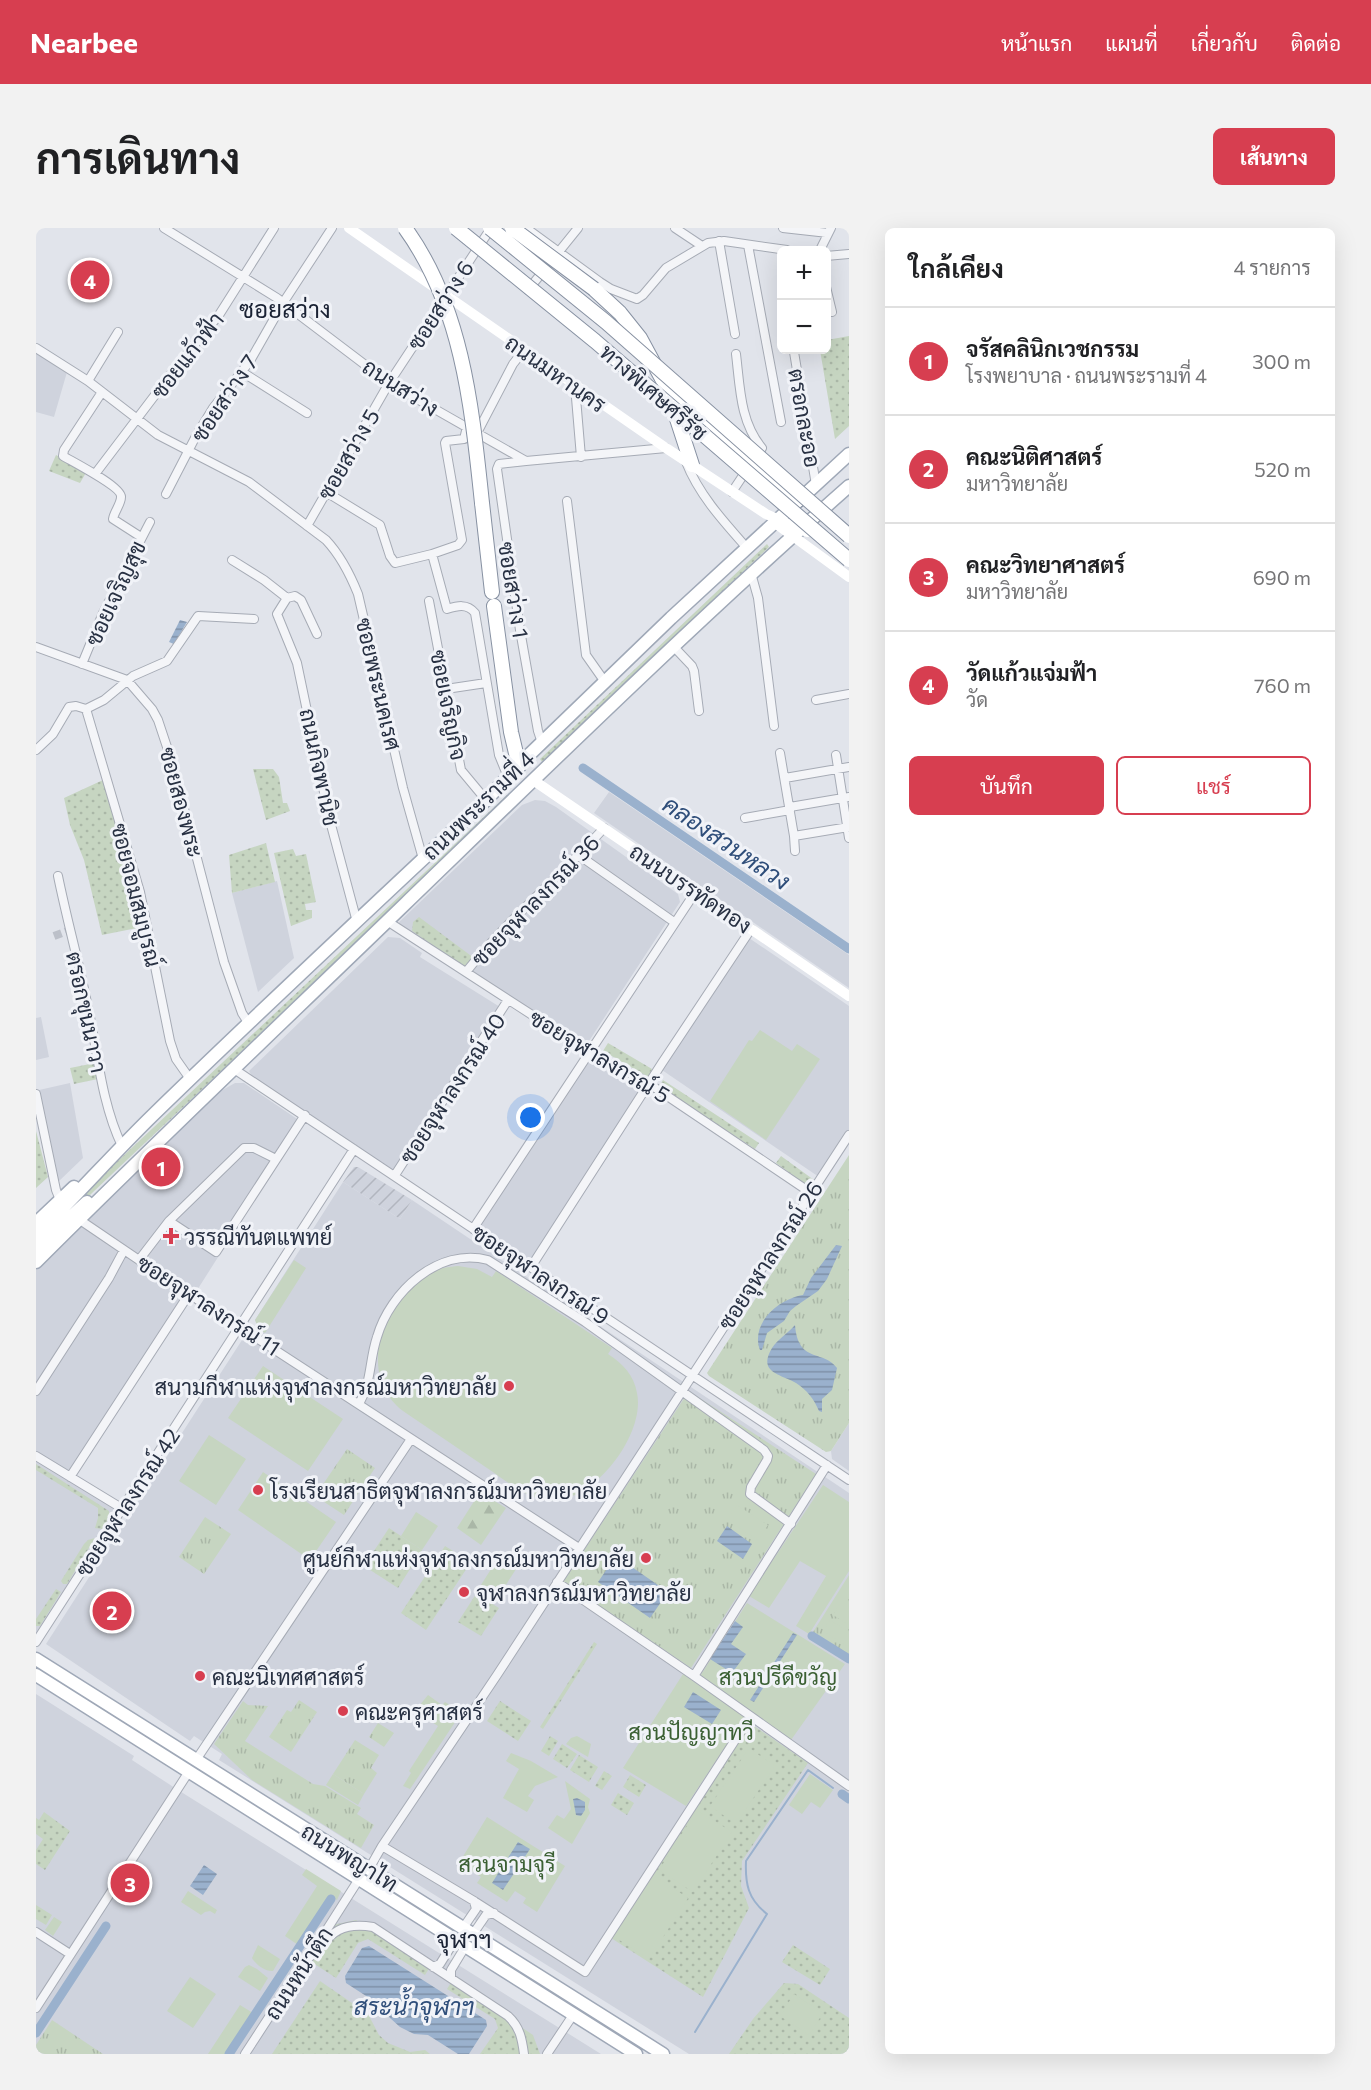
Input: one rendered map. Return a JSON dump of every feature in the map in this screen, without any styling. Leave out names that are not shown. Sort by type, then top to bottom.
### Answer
[{"type":"highway","points":[[405,228],[433,274],[446,306],[471,399],[493,599],[519,766]]},
{"type":"highway","name":"ทางพิเศษศรีรัช","points":[[456,228],[595,341],[849,558]]},
{"type":"highway","name":"ทางพิเศษศรีรัช","points":[[490,228],[606,322],[849,536]]},
{"type":"highway","points":[[512,228],[594,289],[620,313],[640,338],[667,388],[689,464]]},
{"type":"highway","points":[[667,388],[799,501]]},
{"type":"main road","name":"ถนนมหานคร","points":[[349,228],[689,464],[796,533]]},
{"type":"main road","name":"ถนนพระรามที่ 4","points":[[36,1235],[190,1079],[486,800],[605,682],[747,548],[773,519],[799,501],[849,454]]},
{"type":"main road","name":"ถนนพระรามที่ 4","points":[[36,1262],[533,780],[751,573],[849,486]]},
{"type":"main road","points":[[796,533],[825,541],[849,558]]},
{"type":"main road","points":[[796,533],[849,577]]},
{"type":"main road","points":[[519,766],[533,780]]},
{"type":"main road","name":"ถนนบรรทัดทอง","points":[[533,780],[849,996]]},
{"type":"main road","name":"ถนนพระรามที่ 4","points":[[36,1223],[90,1171],[110,1158]]},
{"type":"main road","name":"ถนนพระรามที่ 4","points":[[36,1249],[91,1198],[142,1158]]},
{"type":"main road","name":"ถนนพญาไท","points":[[36,1659],[663,2054]]},
{"type":"main road","name":"ถนนพญาไท","points":[[36,1676],[636,2054]]},
{"type":"main road","points":[[188,1773],[196,1760]]},
{"type":"main road","points":[[460,1943],[468,1931]]},
{"type":"street","name":"ถนนสว่าง","points":[[164,228],[284,303],[389,383],[526,461]]},
{"type":"street","name":"ซอยแก้วฟ้า","points":[[95,474],[219,315],[274,228]]},
{"type":"street","name":"ซอยสว่าง 7","points":[[166,494],[213,408],[250,361],[332,228]]},
{"type":"street","name":"ซอยสว่าง 6","points":[[389,383],[490,228]]},
{"type":"street","points":[[526,228],[610,289],[637,299],[666,268],[708,243],[719,241],[777,249]]},
{"type":"street","points":[[527,291],[578,228]]},
{"type":"street","points":[[675,228],[702,246]]},
{"type":"street","points":[[783,228],[830,231],[822,246]]},
{"type":"street","points":[[719,241],[735,334]]},
{"type":"street","name":"ตรอกละออ","points":[[748,245],[781,422]]},
{"type":"street","points":[[831,255],[849,254]]},
{"type":"street","points":[[829,300],[832,312]]},
{"type":"street","points":[[88,381],[118,332]]},
{"type":"street","name":"ซอยแก้วฟ้า","points":[[36,348],[88,381],[158,435],[249,482],[307,526]]},
{"type":"street","points":[[477,433],[513,364],[524,350]]},
{"type":"street","points":[[732,492],[762,448],[753,436],[744,416],[736,354]]},
{"type":"street","name":"ตรอกละออ","points":[[794,354],[816,484]]},
{"type":"street","points":[[242,372],[308,413]]},
{"type":"street","name":"ซอยสว่าง 5","points":[[307,526],[389,383]]},
{"type":"street","points":[[575,386],[581,457]]},
{"type":"street","points":[[102,392],[63,456],[95,474],[122,494],[113,519],[141,537]]},
{"type":"street","points":[[326,492],[380,525],[391,559],[395,563],[458,545],[462,540],[445,443],[464,439],[467,427]]},
{"type":"street","points":[[526,461],[666,448]]},
{"type":"street","name":"ซอยสว่าง 1","points":[[526,461],[499,464],[496,469],[520,630],[542,743]]},
{"type":"street","points":[[689,464],[693,481],[720,518],[747,548]]},
{"type":"street","points":[[567,501],[585,647],[591,663],[605,682]]},
{"type":"street","name":"ซอยเจริญสุข","points":[[82,664],[103,613],[150,522]]},
{"type":"street","name":"ซอยพระนคเรศ","points":[[307,526],[334,549],[350,572],[358,594],[403,788],[423,859]]},
{"type":"street","points":[[432,554],[447,609],[462,606],[471,608],[475,613],[499,755],[508,777]]},
{"type":"street","points":[[232,560],[287,598],[295,596],[301,600],[317,634]]},
{"type":"street","points":[[751,573],[758,598],[774,726]]},
{"type":"street","name":"ถนนกิจพานิช","points":[[287,598],[277,614],[297,663],[330,821],[357,922]]},
{"type":"street","name":"ซอยเจริญกิจ","points":[[429,601],[460,770],[486,800]]},
{"type":"street","points":[[36,750],[53,734],[69,707],[76,706],[86,710],[104,700],[127,680],[167,661],[198,616],[254,619]]},
{"type":"street","name":"ซอยสองพระ","points":[[36,647],[127,680],[146,700],[158,720],[171,759],[224,962],[242,1013],[249,1024]]},
{"type":"street","points":[[674,647],[694,671],[699,711]]},
{"type":"street","points":[[446,689],[486,683]]},
{"type":"street","points":[[816,700],[849,694]]},
{"type":"street","name":"ซอยจอมสมบูรณ์","points":[[86,710],[140,892],[170,1041],[176,1059],[190,1079]]},
{"type":"street","points":[[780,753],[795,836],[795,851]]},
{"type":"street","points":[[836,756],[846,798],[849,838]]},
{"type":"street","points":[[785,778],[849,767]]},
{"type":"street","points":[[745,818],[846,798]]},
{"type":"street","points":[[795,836],[848,827]]},
{"type":"street","name":"ซอยจุฬาลงกรณ์ 36","points":[[465,972],[516,915],[580,856],[604,828]]},
{"type":"street","points":[[580,856],[674,922]]},
{"type":"street","name":"ตรอกขุนนาวา","points":[[58,876],[99,1071],[116,1133],[122,1146]]},
{"type":"street","points":[[473,1229],[572,1075],[590,1053],[696,891]]},
{"type":"street","name":"ซอยจุฬาลงกรณ์ 5","points":[[387,921],[590,1053],[649,1084],[811,1193]]},
{"type":"street","points":[[531,1267],[751,929]]},
{"type":"street","name":"ซอยจุฬาลงกรณ์ 40","points":[[395,1175],[508,1000]]},
{"type":"street","name":"ซอยจุฬาลงกรณ์ 9","points":[[234,1069],[849,1480]]},
{"type":"street","points":[[36,1094],[60,1200]]},
{"type":"street","points":[[169,1221],[216,1252],[305,1115]]},
{"type":"street","name":"ซอยจุฬาลงกรณ์ 26","points":[[369,1869],[849,1135]]},
{"type":"street","points":[[139,1260],[169,1221],[244,1148],[254,1148],[276,1159]]},
{"type":"street","name":"ซอยจุฬาลงกรณ์ 42","points":[[36,1642],[354,1149]]},
{"type":"street","name":"ซอยจุฬาลงกรณ์ 11","points":[[80,1220],[189,1294],[579,1548]]},
{"type":"street","points":[[36,1391],[109,1278],[124,1250]]},
{"type":"street","points":[[359,1404],[368,1386],[381,1323],[393,1304],[414,1281],[435,1266],[471,1257],[488,1260],[585,1322],[767,1453],[767,1461],[751,1487],[750,1494],[791,1524]]},
{"type":"street","points":[[70,1477],[189,1294]]},
{"type":"street","points":[[196,1760],[411,1439]]},
{"type":"street","points":[[36,1456],[123,1509]]},
{"type":"street","points":[[694,1676],[827,1465]]},
{"type":"street","points":[[557,1582],[849,1786]]},
{"type":"street","points":[[382,1846],[474,1900],[585,1972],[750,1717]]},
{"type":"street","points":[[36,2008],[188,1773]]},
{"type":"street","name":"ถนนหน้าตึก","points":[[245,2054],[359,1879]]},
{"type":"street","points":[[468,1931],[476,1909],[474,1900]]},
{"type":"street","points":[[468,1931],[486,1915],[494,1913]]},
{"type":"street","points":[[306,1961],[335,1930],[355,1924],[373,1927],[508,2016],[515,2023],[524,2054]]},
{"type":"street","points":[[36,1932],[70,1954]]},
{"type":"street","points":[[434,1967],[440,1964],[460,1943]]},
{"type":"street","points":[[451,1978],[451,1970],[460,1943]]},
{"type":"street","points":[[547,2054],[573,2015]]},
{"type":"shaded area","points":[[36,351],[67,372],[54,417],[36,412]]},
{"type":"shaded area","points":[[609,792],[849,955],[849,988],[594,813]]},
{"type":"shaded area","points":[[535,800],[545,801],[556,807],[678,894],[680,902],[589,1041],[582,1042],[544,1017],[543,1014],[540,1017],[396,925],[522,805]]},
{"type":"shaded area","points":[[277,881],[294,958],[258,992],[232,893]]},
{"type":"shaded area","points":[[388,937],[400,938],[422,953],[420,957],[500,1007],[394,1171],[253,1078],[249,1071]]},
{"type":"shaded area","points":[[749,938],[849,1006],[849,1130],[819,1177],[662,1070]]},
{"type":"shaded area","points":[[41,1017],[49,1057],[36,1060],[36,1018]]},
{"type":"shaded area","points":[[587,1059],[641,1093],[532,1263],[478,1225]]},
{"type":"shaded area","points":[[70,1083],[83,1158],[58,1182],[39,1090]]},
{"type":"shaded area","points":[[235,1083],[244,1083],[303,1123],[194,1295],[74,1477],[36,1453],[36,1270],[219,1092]]},
{"type":"shaded area","points":[[354,1167],[358,1167],[412,1200],[400,1219],[343,1182]]},
{"type":"shaded area","name":"จุฬาลงกรณ์มหาวิทยาลัย","points":[[343,1182],[400,1219],[412,1200],[849,1493],[849,2054],[689,2054],[219,1760],[222,1754],[194,1736],[190,1741],[46,1644],[242,1340],[253,1341],[260,1330],[255,1320]]},
{"type":"shaded area","points":[[849,1423],[849,1471],[832,1459],[831,1451]]},
{"type":"shaded area","points":[[36,1458],[120,1511],[36,1642]]},
{"type":"shaded area","points":[[36,1694],[134,1756],[132,1760],[178,1790],[601,2054],[36,2054]]},
{"type":"green space","points":[[849,336],[849,426],[835,439],[821,354],[831,354],[831,339]]},
{"type":"green space","points":[[56,455],[87,471],[80,483],[49,471]]},
{"type":"green space","points":[[767,544],[769,547],[542,762],[540,759]]},
{"type":"green space","points":[[253,769],[273,769],[279,777],[283,803],[287,803],[290,811],[266,820]]},
{"type":"green space","points":[[103,780],[142,927],[102,935],[84,860],[70,825],[64,798]]},
{"type":"green space","points":[[507,795],[510,798],[36,1246],[36,1238]]},
{"type":"green space","points":[[266,843],[275,882],[232,893],[229,855]]},
{"type":"green space","points":[[293,849],[296,856],[306,854],[316,902],[305,904],[306,910],[312,910],[312,918],[291,926],[274,853]]},
{"type":"green space","points":[[419,917],[474,958],[466,968],[412,931],[413,922]]},
{"type":"green space","points":[[760,1030],[792,1051],[797,1044],[820,1059],[766,1140],[710,1101],[749,1040],[752,1041]]},
{"type":"green space","points":[[608,1043],[652,1069],[648,1077],[603,1051]]},
{"type":"green space","points":[[95,1063],[98,1079],[74,1084],[70,1068]]},
{"type":"green space","points":[[663,1080],[759,1143],[755,1149],[659,1087]]},
{"type":"green space","points":[[36,1131],[48,1177],[36,1188]]},
{"type":"green space","points":[[849,1155],[849,1423],[831,1451],[826,1452],[707,1373]]},
{"type":"green space","points":[[781,1156],[814,1180],[809,1187],[776,1163]]},
{"type":"green space","points":[[294,1260],[306,1268],[265,1333],[258,1328],[255,1320]]},
{"type":"green space","name":"สนามกีฬาแห่งจุฬาลงกรณ์มหาวิทยาลัย","points":[[458,1266],[477,1269],[492,1277],[496,1271],[612,1348],[608,1354],[630,1375],[636,1387],[638,1410],[633,1428],[612,1465],[580,1492],[563,1499],[546,1500],[522,1492],[403,1411],[388,1395],[380,1376],[378,1356],[382,1335],[390,1315],[402,1297],[417,1282],[438,1270]]},
{"type":"green space","points":[[263,1366],[343,1419],[308,1471],[228,1418]]},
{"type":"green space","points":[[689,1391],[816,1474],[691,1668],[563,1582]]},
{"type":"green space","points":[[209,1435],[246,1459],[216,1505],[179,1481]]},
{"type":"green space","points":[[347,1449],[375,1468],[344,1515],[315,1496]]},
{"type":"green space","points":[[36,1464],[109,1511],[109,1518],[102,1529],[95,1528],[98,1508],[36,1470]]},
{"type":"green space","points":[[263,1472],[336,1522],[310,1560],[238,1510]]},
{"type":"green space","points":[[823,1485],[849,1502],[849,1571],[809,1634],[796,1626],[826,1576],[800,1561],[769,1608],[749,1596]]},
{"type":"green space","points":[[480,1492],[506,1508],[481,1545],[457,1528]]},
{"type":"green space","points":[[737,1505],[768,1525],[758,1540],[727,1520]]},
{"type":"green space","points":[[416,1512],[438,1526],[422,1550],[401,1536]]},
{"type":"green space","points":[[205,1517],[231,1534],[204,1574],[179,1557]]},
{"type":"green space","points":[[389,1528],[422,1550],[398,1588],[364,1566]]},
{"type":"green space","points":[[95,1538],[67,1584],[63,1584],[61,1581],[84,1544]]},
{"type":"green space","points":[[445,1546],[471,1562],[426,1630],[401,1613]]},
{"type":"green space","points":[[502,1552],[520,1563],[496,1600],[479,1588]]},
{"type":"green space","points":[[849,1575],[849,1655],[813,1632]]},
{"type":"green space","points":[[56,1589],[61,1592],[40,1626],[36,1626],[36,1619]]},
{"type":"green space","points":[[476,1594],[499,1608],[481,1636],[458,1622]]},
{"type":"green space","name":"สวนปรีดีขวัญ","points":[[747,1603],[845,1664],[791,1740],[700,1676]]},
{"type":"green space","points":[[840,1604],[849,1610],[849,1625],[833,1615]]},
{"type":"green space","points":[[830,1620],[849,1632],[847,1646],[823,1631]]},
{"type":"green space","points":[[594,1642],[597,1644],[543,1729],[540,1727]]},
{"type":"green space","name":"สวนปัญญาทวี","points":[[683,1674],[745,1717],[686,1806],[623,1768]]},
{"type":"green space","points":[[428,1695],[442,1705],[445,1702],[462,1712],[410,1789],[403,1786],[411,1773],[409,1771],[438,1726],[427,1719],[429,1716],[421,1710],[419,1713],[415,1711]]},
{"type":"green space","points":[[299,1700],[317,1712],[291,1752],[269,1737],[287,1710],[291,1712]]},
{"type":"green space","points":[[243,1701],[248,1705],[268,1706],[245,1741],[313,1784],[325,1786],[361,1808],[357,1814],[374,1825],[361,1848],[252,1780],[214,1744]]},
{"type":"green space","points":[[500,1701],[531,1721],[518,1741],[487,1721]]},
{"type":"green space","points":[[378,1723],[394,1733],[384,1747],[369,1737]]},
{"type":"green space","points":[[750,1723],[808,1763],[742,1861],[741,1886],[749,1908],[703,1997],[611,1938]]},
{"type":"green space","points":[[550,1736],[558,1741],[549,1756],[541,1751]]},
{"type":"green space","points":[[577,1736],[591,1744],[588,1757],[566,1744],[571,1738]]},
{"type":"green space","points":[[355,1740],[379,1755],[371,1768],[377,1773],[364,1794],[333,1774]]},
{"type":"green space","points":[[562,1744],[577,1754],[567,1768],[553,1759]]},
{"type":"green space","points":[[749,1748],[775,1766],[736,1824],[710,1806]]},
{"type":"green space","points":[[511,1753],[531,1761],[558,1777],[535,1786],[528,1796],[534,1800],[527,1812],[503,1798],[519,1769],[506,1761]]},
{"type":"green space","points":[[579,1755],[598,1767],[589,1782],[570,1770]]},
{"type":"green space","points":[[604,1771],[612,1776],[602,1790],[595,1786]]},
{"type":"green space","points":[[333,1774],[364,1794],[358,1805],[326,1785]]},
{"type":"green space","points":[[810,1774],[833,1790],[820,1808],[811,1802],[802,1814],[789,1805]]},
{"type":"green space","points":[[630,1775],[646,1785],[639,1797],[623,1787]]},
{"type":"green space","points":[[565,1781],[590,1799],[588,1807],[590,1813],[572,1844],[548,1828],[557,1815],[564,1819],[571,1809]]},
{"type":"green space","points":[[618,1793],[634,1803],[627,1815],[611,1805]]},
{"type":"green space","points":[[697,1810],[732,1832],[693,1892],[659,1870]]},
{"type":"green space","points":[[44,1812],[70,1831],[45,1870],[36,1864],[36,1850],[43,1839],[36,1834],[36,1818],[39,1820]]},
{"type":"green space","name":"สวนจามจุรี","points":[[487,1817],[565,1866],[537,1912],[523,1903],[526,1898],[515,1891],[507,1902],[477,1883],[481,1877],[459,1863]]},
{"type":"green space","points":[[306,1869],[341,1891],[337,1900],[331,1897],[298,1945],[285,1936],[317,1886],[302,1875]]},
{"type":"green space","points":[[653,1875],[688,1898],[649,1959],[613,1936]]},
{"type":"green space","points":[[188,1891],[217,1910],[215,1914],[210,1911],[201,1915],[181,1902]]},
{"type":"green space","points":[[36,1905],[52,1915],[46,1925],[36,1919]]},
{"type":"green space","points":[[54,1917],[62,1922],[53,1936],[45,1930]]},
{"type":"green space","points":[[356,1920],[430,1967],[425,1975],[368,1939],[358,1943],[336,1978],[310,1961],[333,1925]]},
{"type":"green space","points":[[258,1945],[280,1959],[273,1971],[261,1967],[252,1958]]},
{"type":"green space","points":[[793,1945],[830,1969],[820,1985],[782,1962]]},
{"type":"green space","points":[[249,1965],[268,1978],[260,1991],[238,1977]]},
{"type":"green space","points":[[190,1977],[216,1994],[193,2028],[167,2011]]},
{"type":"green space","points":[[320,1981],[368,2014],[379,2035],[388,2043],[410,2052],[425,2050],[430,2054],[272,2054]]},
{"type":"green space","points":[[452,1981],[533,2035],[540,2054],[480,2054],[498,2028],[495,2019],[447,1989]]},
{"type":"green space","points":[[784,1983],[798,1984],[849,2018],[849,2054],[729,2054],[753,2019]]},
{"type":"green space","points":[[794,1994],[823,2013],[809,2035],[780,2016]]},
{"type":"green space","points":[[240,2005],[253,2013],[226,2054],[208,2054]]},
{"type":"green space","points":[[52,2020],[103,2054],[36,2054],[36,2045]]},
{"type":"water","points":[[180,620],[187,622],[174,644],[169,642]]},
{"type":"water","points":[[836,1245],[842,1246],[827,1279],[818,1291],[796,1306],[784,1321],[767,1333],[762,1350],[760,1350],[758,1340],[763,1322],[776,1307],[794,1297],[803,1295],[811,1278]]},
{"type":"water","points":[[795,1325],[801,1346],[806,1351],[831,1362],[837,1368],[832,1390],[822,1399],[822,1412],[804,1389],[773,1372],[767,1363],[772,1348]]},
{"type":"water","points":[[727,1526],[752,1544],[743,1559],[717,1541]]},
{"type":"water","points":[[616,1556],[668,1592],[650,1618],[598,1582]]},
{"type":"water","points":[[735,1621],[743,1627],[731,1644],[746,1654],[732,1673],[710,1659]]},
{"type":"water","points":[[793,1633],[797,1635],[754,1702],[750,1700]]},
{"type":"water","points":[[693,1692],[721,1710],[712,1724],[684,1707]]},
{"type":"water","points":[[577,1798],[585,1802],[585,1810],[581,1816],[576,1815],[573,1799]]},
{"type":"water","points":[[518,1842],[530,1849],[503,1890],[492,1883]]},
{"type":"water","points":[[204,1865],[217,1874],[203,1895],[190,1886]]},
{"type":"water","name":"สระน้ำจุฬาฯ","points":[[369,1946],[486,2020],[487,2026],[469,2054],[458,2054],[428,2035],[414,2034],[400,2027],[380,2005],[346,1983],[345,1976],[362,1948]]},
{"type":"waterway","name":"คลองสวนหลวง","points":[[583,768],[849,949]]},
{"type":"waterway","points":[[812,1636],[849,1659]]},
{"type":"waterway","points":[[695,2032],[767,1914],[756,1903],[749,1890],[746,1861],[808,1770],[833,1788]]},
{"type":"waterway","points":[[842,1794],[849,1799]]},
{"type":"waterway","points":[[229,2054],[331,1899]]},
{"type":"waterway","points":[[36,2033],[106,1926]]},
{"type":"tunnel","points":[[54,936],[70,930]]},
{"type":"place","name":"วัดแก้วแจ่มฟ้า","points":[[90,280]]},
{"type":"place","name":"จรัสคลินิกเวชกรรม","points":[[161,1167]]},
{"type":"place","name":"วรรณีทันตแพทย์","points":[[171,1236]]},
{"type":"place","name":"สนามกีฬาแห่งจุฬาลงกรณ์มหาวิทยาลัย","points":[[509,1386]]},
{"type":"place","name":"โรงเรียนสาธิตจุฬาลงกรณ์มหาวิทยาลัย","points":[[258,1490]]},
{"type":"place","name":"ศูนย์กีฬาแห่งจุฬาลงกรณ์มหาวิทยาลัย","points":[[646,1558]]},
{"type":"place","name":"จุฬาลงกรณ์มหาวิทยาลัย","points":[[464,1592]]},
{"type":"place","name":"คณะนิติศาสตร์","points":[[112,1611]]},
{"type":"place","name":"คณะนิเทศศาสตร์","points":[[200,1676]]},
{"type":"place","name":"คณะครุศาสตร์","points":[[343,1711]]},
{"type":"place","name":"คณะวิทยาศาสตร์","points":[[130,1883]]},
{"type":"district","name":"ซอยสว่าง","points":[[285,308]]},
{"type":"district","name":"จุฬาฯ","points":[[464,1938]]}]
